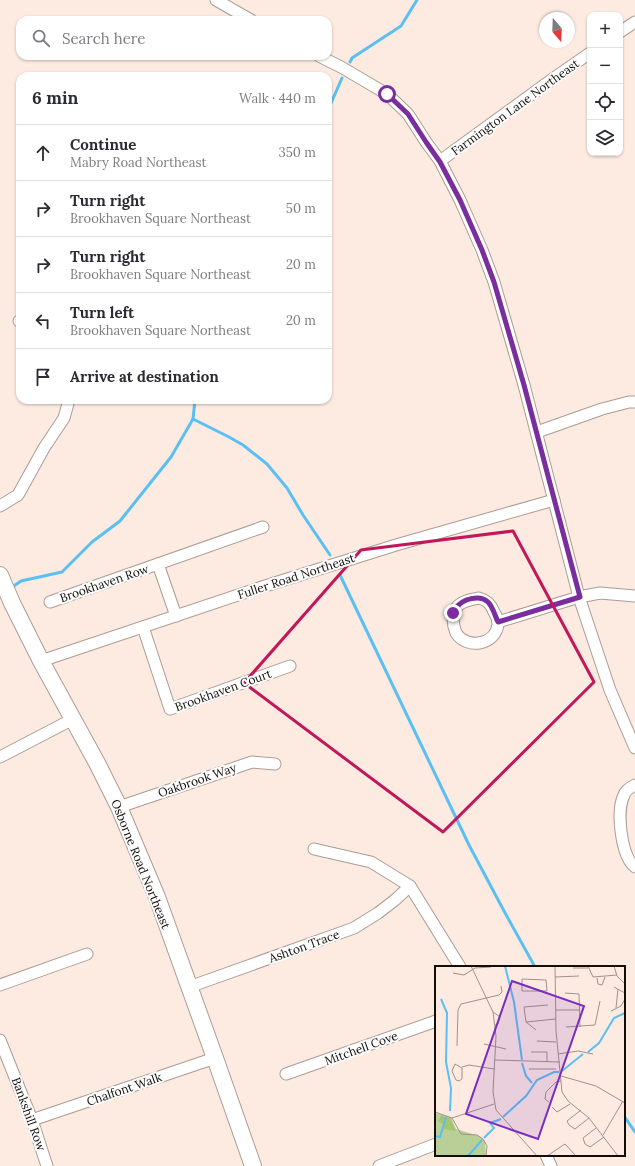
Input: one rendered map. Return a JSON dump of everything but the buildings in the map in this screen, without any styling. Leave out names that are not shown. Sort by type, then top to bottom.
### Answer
[{"type":"street","points":[[216,0],[244,16]]},
{"type":"street","points":[[623,30],[635,22]]},
{"type":"street","name":"Farmington Lane Northeast","points":[[440,162],[587,55]]},
{"type":"street","points":[[327,60],[387,94],[408,114],[440,162],[460,200],[494,282],[537,432],[580,597],[610,690],[635,748]]},
{"type":"street","points":[[537,432],[602,409],[629,402],[635,402]]},
{"type":"street","points":[[0,506],[18,495],[44,448],[64,418],[68,404]]},
{"type":"street","name":"Fuller Road Northeast","points":[[42,661],[265,586],[396,545],[554,500]]},
{"type":"street","name":"Brookhaven Row","points":[[50,602],[263,527]]},
{"type":"street","name":"Brookhaven Row","points":[[158,564],[176,616]]},
{"type":"street","name":"Osborne Road Northeast","points":[[0,575],[12,603],[119,807],[157,897],[253,1166]]},
{"type":"street","points":[[498,622],[580,597],[600,593],[635,596]]},
{"type":"street","points":[[479,598],[489,603],[498,622],[493,635],[487,641],[479,644],[471,643],[464,640],[457,633],[453,623],[453,613],[456,607],[463,602],[479,598]]},
{"type":"street","name":"Brookhaven Court","points":[[143,627],[170,709],[290,666]]},
{"type":"street","points":[[0,757],[73,719]]},
{"type":"street","name":"Oakbrook Way","points":[[119,807],[252,762],[275,764]]},
{"type":"street","points":[[635,785],[624,794],[620,806],[620,820],[626,852],[632,865],[635,867]]},
{"type":"street","points":[[314,849],[371,862],[410,886],[459,966]]},
{"type":"street","name":"Ashton Trace","points":[[189,987],[354,928],[378,913],[410,886]]},
{"type":"street","points":[[0,985],[87,954]]},
{"type":"street","name":"Mitchell Cove","points":[[286,1074],[435,1021]]},
{"type":"street","name":"Bankshill Row","points":[[0,1040],[32,1120],[47,1166]]},
{"type":"street","name":"Chalfont Walk","points":[[32,1120],[215,1058]]},
{"type":"street","points":[[379,1166],[435,1144]]},
{"type":"street","points":[[546,1156],[551,1166]]},
{"type":"highlighted area","points":[[513,531],[594,682],[443,832],[244,683],[361,550]]},
{"type":"waterway","points":[[350,62],[352,58],[401,26],[417,0]]},
{"type":"waterway","points":[[332,101],[342,78]]},
{"type":"waterway","points":[[11,588],[21,581],[62,572],[92,542],[120,521],[171,457],[193,419],[195,404]]},
{"type":"waterway","points":[[193,419],[243,445],[267,464],[287,488],[330,555]]},
{"type":"waterway","points":[[340,575],[469,845],[534,966]]},
{"type":"waterway","points":[[625,1117],[635,1132]]},
{"type":"route","points":[[387,94],[408,114],[440,162],[460,200],[482,250],[494,282],[515,353],[580,597],[498,622],[489,603],[479,598],[470,599],[463,602],[456,607],[453,613]]}]
